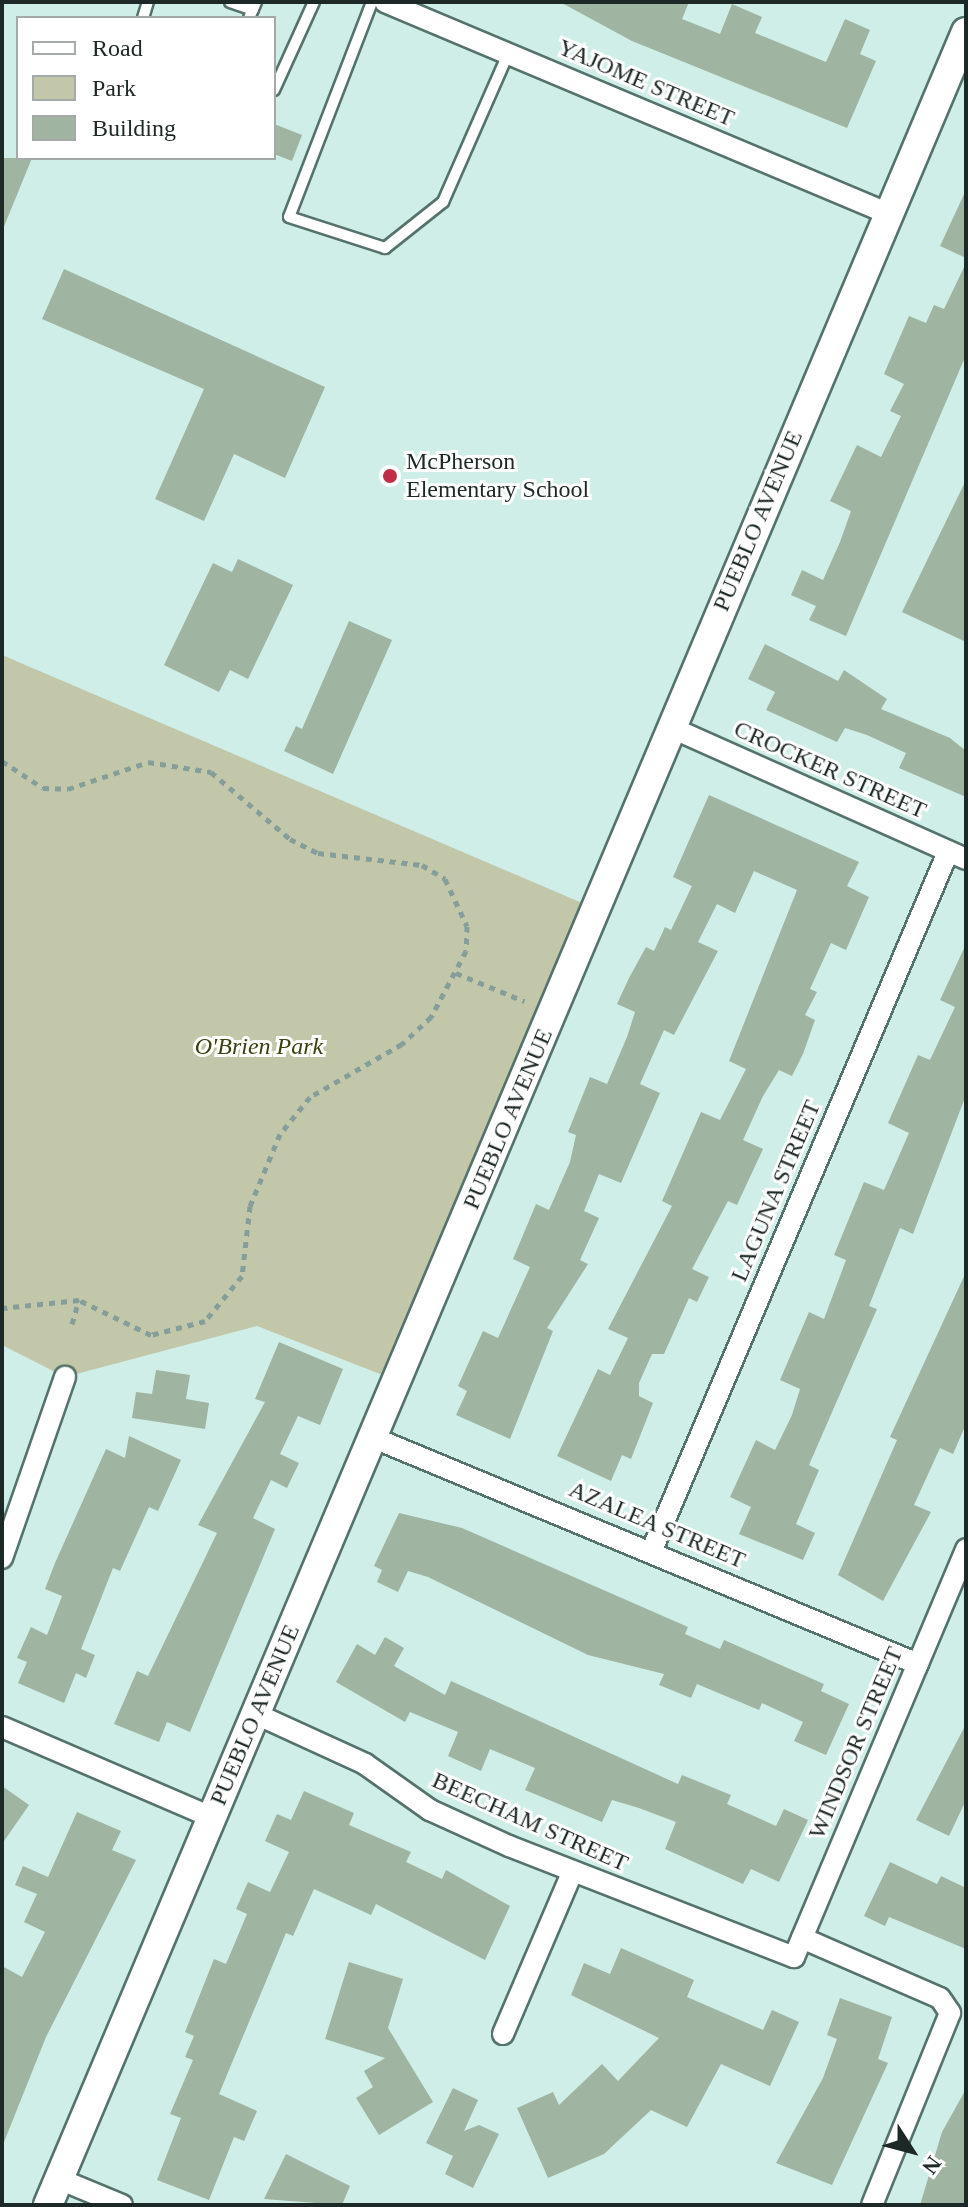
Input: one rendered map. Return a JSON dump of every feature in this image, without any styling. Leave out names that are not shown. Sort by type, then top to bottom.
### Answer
[{"type":"street","name":"YAJOME STREET","points":[[385,2],[887,213]]},
{"type":"street","name":"PUEBLO AVENUE","points":[[48,2205],[966,32]]},
{"type":"street","name":"CROCKER STREET","points":[[672,728],[957,855]]},
{"type":"street","name":"LAGUNA STREET","points":[[652,1550],[957,855]]},
{"type":"street","points":[[2,1558],[65,1377]]},
{"type":"street","name":"AZALEA STREET","points":[[374,1438],[652,1550],[918,1664]]},
{"type":"street","name":"WINDSOR STREET","points":[[798,1947],[966,1549]]},
{"type":"street","name":"BEECHAM STREET","points":[[256,1714],[365,1764],[430,1810],[572,1873],[798,1947],[940,1998],[950,2013],[872,2205]]},
{"type":"street","points":[[2,1727],[211,1817]]},
{"type":"street","points":[[503,2034],[572,1873]]},
{"type":"street","points":[[59,2179],[122,2205]]},
{"type":"lane","points":[[230,2],[253,10]]},
{"type":"lane","points":[[276,86],[314,2]]},
{"type":"lane","points":[[372,2],[289,217],[385,248],[443,202],[508,54]]},
{"type":"path","points":[[2,761],[43,788],[68,789],[120,768],[179,763],[239,789],[290,839],[318,853],[422,865],[445,879],[461,901],[466,951],[456,973],[421,1026],[310,1097],[280,1134],[250,1206],[242,1276],[205,1321],[151,1335],[79,1300],[2,1308]]},
{"type":"path","points":[[456,973],[524,1001]]},
{"type":"path","points":[[72,1324],[79,1300]]},
{"type":"green space","name":"O'Brien Park","points":[[2,655],[596,909],[398,1381],[257,1326],[65,1377],[2,1345]]},
{"type":"building","points":[[560,2],[689,2],[682,19],[720,34],[732,4],[762,17],[755,33],[826,62],[845,19],[870,30],[860,54],[876,61],[847,128],[632,41]]},
{"type":"building","points":[[276,125],[302,135],[292,161],[276,155]]},
{"type":"building","points":[[2,158],[31,160],[3,229]]},
{"type":"building","points":[[966,190],[966,258],[940,246]]},
{"type":"building","points":[[966,263],[966,355],[846,636],[809,620],[816,606],[791,595],[802,570],[823,580],[840,542],[851,511],[830,501],[857,445],[881,457],[901,416],[890,411],[904,384],[884,374],[909,316],[926,323],[934,305],[944,309]]},
{"type":"building","points":[[64,269],[325,387],[285,478],[234,454],[204,521],[155,499],[204,389],[42,319]]},
{"type":"building","points":[[966,480],[966,642],[902,612]]},
{"type":"building","points":[[238,559],[293,585],[248,679],[230,670],[219,692],[164,665],[213,563],[232,572]]},
{"type":"building","points":[[349,621],[392,640],[333,774],[284,751],[296,726],[302,729]]},
{"type":"building","points":[[765,644],[838,681],[844,670],[887,699],[881,709],[950,738],[966,751],[966,797],[899,768],[906,753],[867,735],[845,728],[837,742],[766,710],[775,692],[748,679]]},
{"type":"building","points":[[709,795],[859,862],[847,886],[869,897],[846,950],[831,943],[810,989],[817,992],[805,1015],[815,1020],[792,1076],[779,1070],[743,1140],[763,1149],[737,1205],[728,1201],[692,1269],[709,1277],[697,1302],[689,1298],[664,1354],[652,1354],[639,1383],[639,1396],[653,1403],[631,1459],[622,1455],[611,1481],[557,1456],[598,1369],[610,1375],[628,1338],[608,1329],[672,1206],[662,1201],[701,1112],[720,1120],[746,1069],[729,1061],[797,890],[754,871],[735,913],[717,904],[698,942],[718,951],[674,1035],[664,1030],[640,1084],[660,1093],[621,1183],[599,1174],[584,1211],[599,1218],[580,1260],[588,1264],[547,1328],[553,1331],[510,1439],[456,1415],[467,1391],[458,1386],[483,1331],[498,1338],[530,1267],[513,1259],[536,1204],[549,1210],[570,1162],[576,1135],[568,1132],[590,1077],[607,1084],[627,1037],[635,1012],[617,1004],[629,978],[646,947],[654,951],[665,927],[671,930],[692,886],[673,877]]},
{"type":"building","points":[[966,944],[966,1095],[913,1234],[900,1228],[869,1306],[877,1309],[809,1465],[819,1470],[796,1524],[815,1533],[803,1560],[739,1534],[751,1507],[730,1497],[756,1440],[775,1450],[792,1415],[800,1389],[780,1380],[809,1312],[824,1319],[846,1260],[834,1255],[864,1182],[884,1190],[909,1133],[888,1123],[918,1055],[930,1060],[955,1007],[940,1000]]},
{"type":"building","points":[[966,1272],[966,1424],[953,1454],[940,1448],[914,1505],[931,1512],[883,1601],[838,1575],[897,1440],[890,1437]]},
{"type":"building","points":[[279,1342],[343,1369],[320,1425],[298,1416],[280,1454],[299,1463],[287,1488],[271,1480],[253,1518],[275,1529],[190,1732],[167,1722],[159,1742],[114,1724],[137,1671],[148,1676],[217,1533],[198,1525],[265,1402],[255,1399]]},
{"type":"building","points":[[156,1370],[190,1375],[186,1399],[209,1403],[205,1429],[132,1418],[136,1392],[152,1394]]},
{"type":"building","points":[[129,1436],[181,1460],[158,1511],[149,1507],[120,1571],[113,1568],[81,1649],[95,1655],[86,1678],[76,1673],[64,1703],[18,1683],[27,1662],[17,1658],[31,1627],[47,1635],[62,1596],[45,1589],[55,1563],[106,1449],[125,1458]]},
{"type":"building","points":[[399,1513],[462,1528],[688,1627],[685,1634],[720,1649],[724,1640],[824,1684],[821,1691],[849,1704],[826,1755],[794,1741],[803,1722],[762,1703],[759,1710],[697,1684],[691,1698],[659,1685],[664,1674],[588,1655],[428,1577],[408,1571],[398,1592],[377,1582],[382,1570],[374,1566]]},
{"type":"building","points":[[385,1637],[404,1648],[394,1666],[445,1695],[451,1681],[678,1784],[682,1775],[731,1795],[727,1804],[776,1826],[784,1809],[808,1820],[779,1882],[751,1869],[743,1884],[665,1849],[676,1822],[639,1808],[612,1800],[602,1822],[525,1790],[535,1768],[490,1749],[481,1771],[448,1756],[458,1732],[410,1712],[405,1722],[336,1682],[357,1644],[375,1655]]},
{"type":"building","points":[[966,1724],[966,1800],[949,1836],[916,1820]]},
{"type":"building","points":[[2,1786],[29,1805],[2,1844]]},
{"type":"building","points":[[304,1791],[354,1813],[349,1825],[411,1852],[406,1862],[442,1879],[446,1870],[510,1906],[485,1960],[376,1904],[371,1915],[314,1889],[293,1936],[286,1933],[219,2094],[257,2111],[244,2141],[234,2137],[209,2200],[157,2180],[181,2118],[170,2114],[193,2060],[185,2057],[194,2036],[185,2032],[214,1959],[226,1964],[247,1914],[236,1909],[248,1882],[270,1892],[289,1852],[265,1841],[277,1814],[291,1820]]},
{"type":"building","points":[[77,1812],[121,1831],[112,1850],[136,1860],[46,2037],[2,2147],[2,1966],[22,1977],[45,1932],[24,1922],[37,1894],[15,1885],[23,1866],[48,1877]]},
{"type":"building","points":[[890,1862],[937,1884],[941,1876],[966,1888],[966,1949],[889,1917],[885,1926],[864,1916]]},
{"type":"building","points":[[621,1948],[694,1980],[687,1997],[763,2030],[772,2010],[799,2022],[770,2086],[721,2064],[687,2127],[651,2110],[604,2154],[548,2178],[517,2108],[553,2092],[559,2105],[602,2064],[618,2081],[659,2038],[571,1995],[584,1963],[610,1974]]},
{"type":"building","points":[[349,1962],[403,1979],[388,2028],[433,2102],[379,2135],[356,2098],[373,2087],[364,2071],[385,2058],[325,2039]]},
{"type":"building","points":[[840,1998],[892,2017],[878,2059],[888,2063],[832,2185],[776,2163],[823,2078],[837,2039],[827,2035]]},
{"type":"building","points":[[453,2088],[478,2100],[464,2131],[479,2125],[499,2134],[473,2188],[445,2174],[453,2156],[426,2143]]},
{"type":"building","points":[[966,2089],[966,2205],[920,2205],[942,2132]]},
{"type":"building","points":[[286,2154],[350,2186],[342,2205],[264,2199]]},
{"type":"place","name":"McPherson Elementary School","points":[[390,476]]}]
